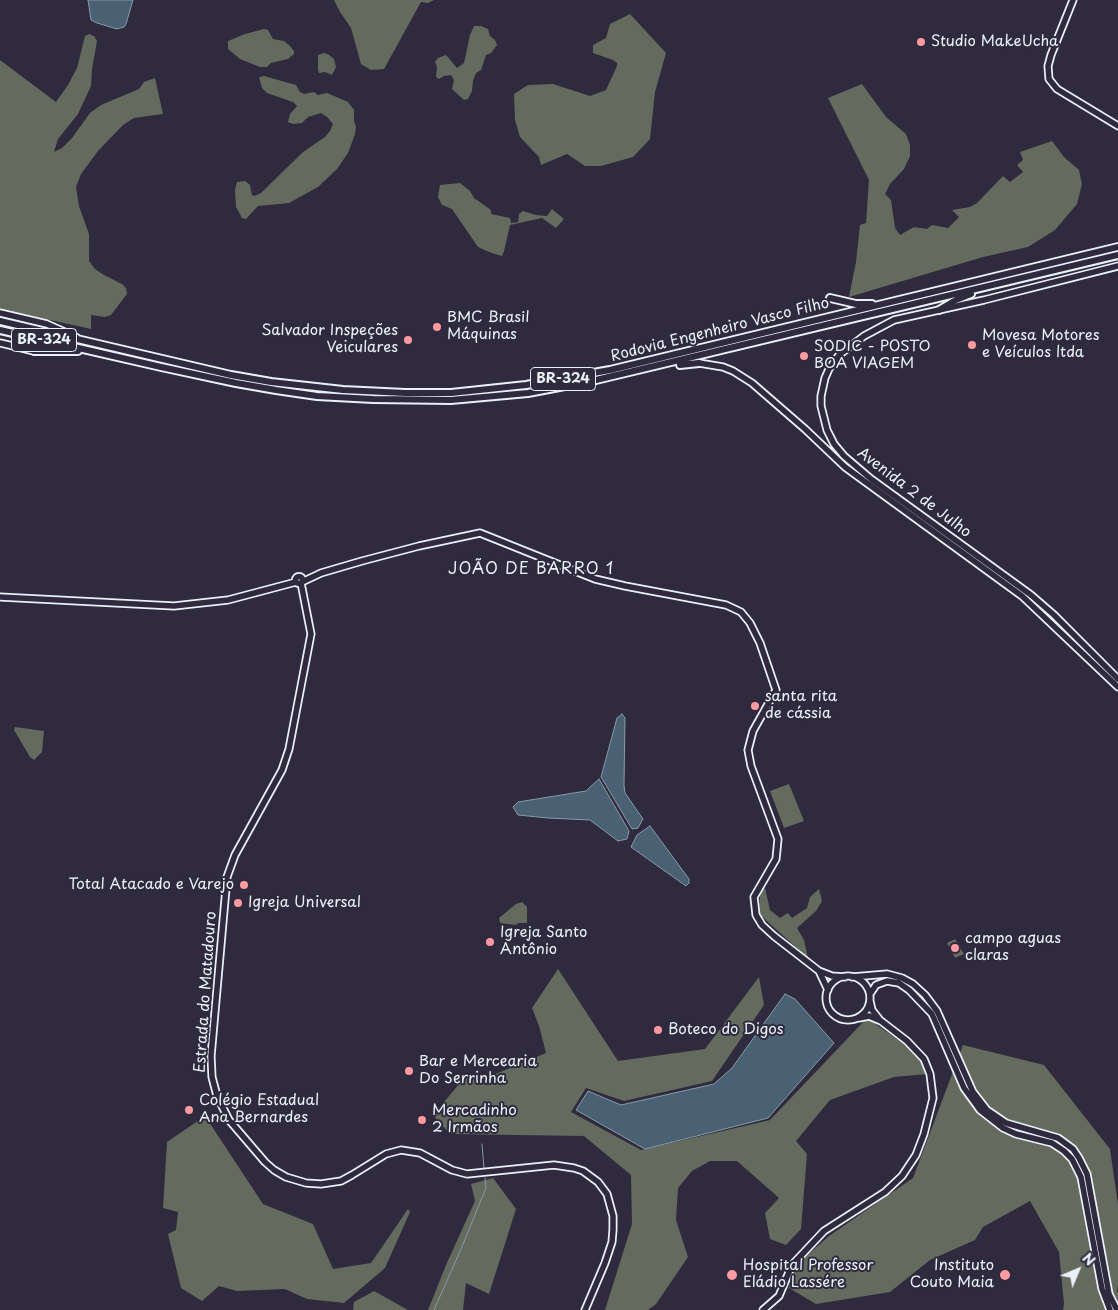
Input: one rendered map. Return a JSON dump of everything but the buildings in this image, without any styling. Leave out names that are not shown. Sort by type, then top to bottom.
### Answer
[{"type":"highway","name":"Rodovia Engenheiro Vasco Filho","points":[[0,321],[271,382],[343,390],[451,393],[505,388],[595,373],[1118,247]]},
{"type":"highway","name":"Rodovia Engenheiro Vasco Filho","points":[[0,330],[236,383],[317,396],[373,400],[432,401],[528,393],[596,380],[1118,256]]},
{"type":"highway","points":[[939,310],[956,300],[990,286]]},
{"type":"highway","points":[[830,298],[856,304],[888,303]]},
{"type":"highway","points":[[34,351],[89,351]]},
{"type":"highway","points":[[64,360],[64,355],[68,351]]},
{"type":"highway","points":[[596,380],[607,381],[684,364],[699,363]]},
{"type":"main road","points":[[1073,0],[1051,55],[1048,66],[1049,79],[1057,89],[1118,126]]},
{"type":"main road","name":"Avenida 2 de Julho","points":[[1118,266],[984,300],[894,320],[856,341],[839,356],[829,368],[823,387],[821,406],[824,424],[834,444],[844,456],[871,479],[1031,595],[1118,678]]},
{"type":"main road","points":[[0,313],[47,324],[87,342]]},
{"type":"main road","points":[[0,343],[34,351]]},
{"type":"main road","name":"Avenida 2 de Julho","points":[[699,363],[723,367],[742,376],[805,429],[850,472],[1022,596],[1118,687]]},
{"type":"main road","points":[[0,597],[174,606],[228,600],[299,581],[393,552],[480,533],[595,579],[726,605],[737,609],[750,622],[766,657],[776,690],[753,731],[748,750],[750,766],[776,833],[778,844],[774,865],[756,892],[754,910],[758,919],[764,927],[819,971],[832,976],[848,977],[887,974],[905,979],[912,984],[937,1011],[973,1092],[987,1110],[1006,1123],[1058,1138],[1073,1149],[1080,1158],[1087,1174],[1107,1285],[1110,1298],[1117,1310]]},
{"type":"main road","name":"Estrada do Matadouro","points":[[299,581],[311,628],[310,646],[289,749],[282,770],[235,855],[227,878],[211,1056],[212,1078],[217,1096],[229,1120],[265,1162],[286,1177],[306,1183],[321,1184],[341,1181],[386,1154],[401,1150],[420,1153],[452,1170],[466,1174],[554,1165],[583,1171],[598,1182],[607,1194],[613,1230],[607,1256],[585,1310]]},
{"type":"main road","points":[[819,971],[828,990],[828,1008],[836,1017],[848,1020],[868,1016],[881,1021]]},
{"type":"main road","points":[[763,1310],[778,1296],[784,1286],[790,1268],[828,1228],[888,1189],[905,1172],[919,1148],[932,1103],[930,1074],[920,1054],[881,1021],[872,1010],[870,994],[863,983],[848,977],[835,981],[828,990]]},
{"type":"main road","points":[[870,994],[876,985],[888,981],[899,983],[909,990],[932,1014],[964,1088],[980,1110],[1003,1128],[1016,1134],[1056,1145],[1072,1158],[1081,1176],[1102,1289],[1110,1310]]},
{"type":"main road","points":[[859,1018],[870,1001]]},
{"type":"green space","points":[[334,0],[434,0],[428,3],[421,2],[384,69],[371,70],[361,64],[351,28]]},
{"type":"green space","points":[[630,14],[666,53],[655,92],[650,139],[633,157],[601,166],[585,166],[567,154],[541,165],[539,157],[520,137],[515,120],[514,94],[528,85],[553,84],[590,96],[606,90],[617,63],[593,53],[593,45],[606,38],[610,24]]},
{"type":"green space","points":[[474,26],[488,29],[490,36],[497,45],[491,53],[486,55],[481,70],[476,73],[472,91],[468,99],[464,100],[452,89],[454,80],[451,75],[439,79],[436,77],[437,67],[435,62],[438,58],[446,55],[457,68],[464,63],[470,35]]},
{"type":"green space","points":[[264,29],[268,30],[273,39],[284,41],[290,46],[294,54],[288,59],[271,63],[267,67],[260,67],[240,59],[228,49],[228,41]]},
{"type":"green space","points":[[89,34],[94,36],[97,41],[91,86],[78,114],[58,139],[54,152],[62,148],[72,138],[90,113],[101,105],[139,89],[144,82],[155,78],[163,114],[134,118],[123,125],[98,151],[81,174],[76,187],[79,206],[89,234],[89,261],[95,269],[122,284],[126,288],[127,294],[111,315],[105,317],[91,315],[91,329],[0,309],[0,60],[56,102],[77,68],[85,36]]},
{"type":"green space","points":[[324,53],[334,59],[336,67],[332,75],[325,72],[319,73],[318,55]]},
{"type":"green space","points":[[264,76],[296,85],[300,92],[304,94],[314,92],[318,95],[327,93],[348,102],[354,110],[356,127],[348,153],[337,169],[318,187],[289,203],[258,206],[246,219],[242,218],[236,207],[235,190],[237,182],[245,181],[250,185],[252,195],[254,196],[261,193],[303,152],[325,137],[333,124],[321,113],[308,117],[302,123],[293,124],[288,122],[290,114],[297,106],[293,102],[267,93],[262,88],[259,77]]},
{"type":"green space","points":[[862,84],[886,117],[906,134],[910,145],[910,156],[904,169],[890,184],[885,194],[891,200],[895,228],[900,235],[914,227],[927,229],[932,225],[948,228],[959,217],[952,210],[970,207],[977,203],[1003,176],[1010,182],[1023,172],[1017,165],[1023,160],[1020,152],[1052,141],[1064,157],[1079,170],[1082,184],[1077,204],[1055,230],[1028,247],[983,257],[849,297],[856,262],[860,225],[866,223],[869,180],[828,98]]},
{"type":"green space","points":[[460,183],[470,191],[474,198],[491,210],[491,214],[510,218],[511,223],[518,222],[519,214],[523,211],[547,216],[552,209],[564,219],[556,228],[542,218],[510,225],[502,256],[489,252],[478,247],[452,209],[442,205],[438,197],[440,185]]},
{"type":"green space","points":[[15,727],[44,731],[42,752],[34,760],[30,757],[14,730]]},
{"type":"green space","points":[[789,784],[804,821],[784,828],[770,791]]},
{"type":"green space","points":[[765,888],[770,910],[780,918],[788,913],[792,918],[807,908],[810,897],[819,889],[822,901],[816,911],[797,928],[804,940],[808,958],[759,914],[760,889]]},
{"type":"green space","points":[[522,902],[527,907],[527,923],[518,923],[516,925],[500,923],[499,918],[516,904]]},
{"type":"green space","name":"campo aguas claras","points":[[955,939],[964,954],[955,958],[947,943]]},
{"type":"green space","points":[[558,969],[618,1061],[705,1049],[759,977],[764,1005],[712,1081],[624,1101],[586,1088],[571,1112],[641,1150],[770,1120],[867,1018],[914,1051],[928,1074],[894,1077],[830,1100],[796,1141],[807,1154],[801,1229],[786,1245],[770,1239],[765,1213],[779,1198],[737,1161],[710,1161],[692,1171],[678,1188],[676,1220],[688,1257],[656,1304],[648,1310],[605,1310],[632,1224],[631,1175],[584,1136],[450,1134],[433,1115],[465,1077],[493,1075],[546,1053],[532,1008]]},
{"type":"green space","points":[[963,1045],[1044,1065],[1110,1149],[1118,1204],[1118,1310],[1063,1310],[1059,1252],[1030,1201],[983,1227],[975,1240],[930,1260],[890,1292],[816,1304],[789,1288],[794,1267],[829,1236],[913,1178]]},
{"type":"green space","points":[[205,1116],[263,1204],[313,1224],[333,1269],[371,1263],[408,1209],[410,1212],[385,1268],[344,1303],[307,1299],[285,1289],[237,1291],[219,1286],[202,1301],[181,1288],[168,1234],[176,1230],[178,1212],[163,1208],[167,1142]]},
{"type":"green space","points":[[493,1178],[516,1209],[489,1294],[466,1283],[463,1310],[428,1310],[475,1201],[471,1184]]},
{"type":"green space","points":[[374,1291],[408,1310],[353,1310],[354,1302]]},
{"type":"water","points":[[88,0],[133,0],[124,27],[117,29],[91,20]]},
{"type":"water","points":[[622,714],[625,718],[625,793],[643,819],[638,828],[632,829],[601,777],[617,718]]},
{"type":"water","points":[[599,779],[629,831],[627,839],[618,841],[590,820],[518,815],[513,807],[518,802],[586,791]]},
{"type":"water","points":[[650,826],[689,879],[689,883],[686,886],[631,847],[637,835]]},
{"type":"water","points":[[785,994],[795,999],[834,1043],[768,1118],[645,1149],[576,1110],[588,1091],[621,1105],[714,1084],[732,1068]]},
{"type":"waterway","points":[[482,1144],[484,1169]]},
{"type":"waterway","points":[[434,1310],[486,1188],[485,1178]]},
{"type":"place","name":"Studio MakeUcha","points":[[921,42]]},
{"type":"place","name":"BMC Brasil Máquinas","points":[[437,327]]},
{"type":"place","name":"Salvador Inspeções Veiculares","points":[[408,340]]},
{"type":"place","name":"Movesa Motores e Veículos ltda","points":[[972,345]]},
{"type":"place","name":"SODIC - POSTO BOA VIAGEM","points":[[804,356]]},
{"type":"place","name":"santa rita de cássia","points":[[755,706]]},
{"type":"place","name":"Total Atacado e Varejo","points":[[244,885]]},
{"type":"place","name":"Igreja Universal","points":[[238,903]]},
{"type":"place","name":"Igreja Santo Antônio","points":[[490,942]]},
{"type":"place","name":"campo aguas claras","points":[[955,948]]},
{"type":"place","name":"Boteco do Digos","points":[[658,1030]]},
{"type":"place","name":"Bar e Mercearia Do Serrinha","points":[[409,1071]]},
{"type":"place","name":"Colégio Estadual Ana Bernardes","points":[[189,1110]]},
{"type":"place","name":"Mercadinho 2 Irmãos","points":[[422,1120]]},
{"type":"place","name":"Hospital Professor Eládio Lassére","points":[[732,1275]]},
{"type":"place","name":"Instituto Couto Maia","points":[[1005,1275]]},
{"type":"district","name":"JOÃO DE BARRO 1","points":[[531,570]]}]
